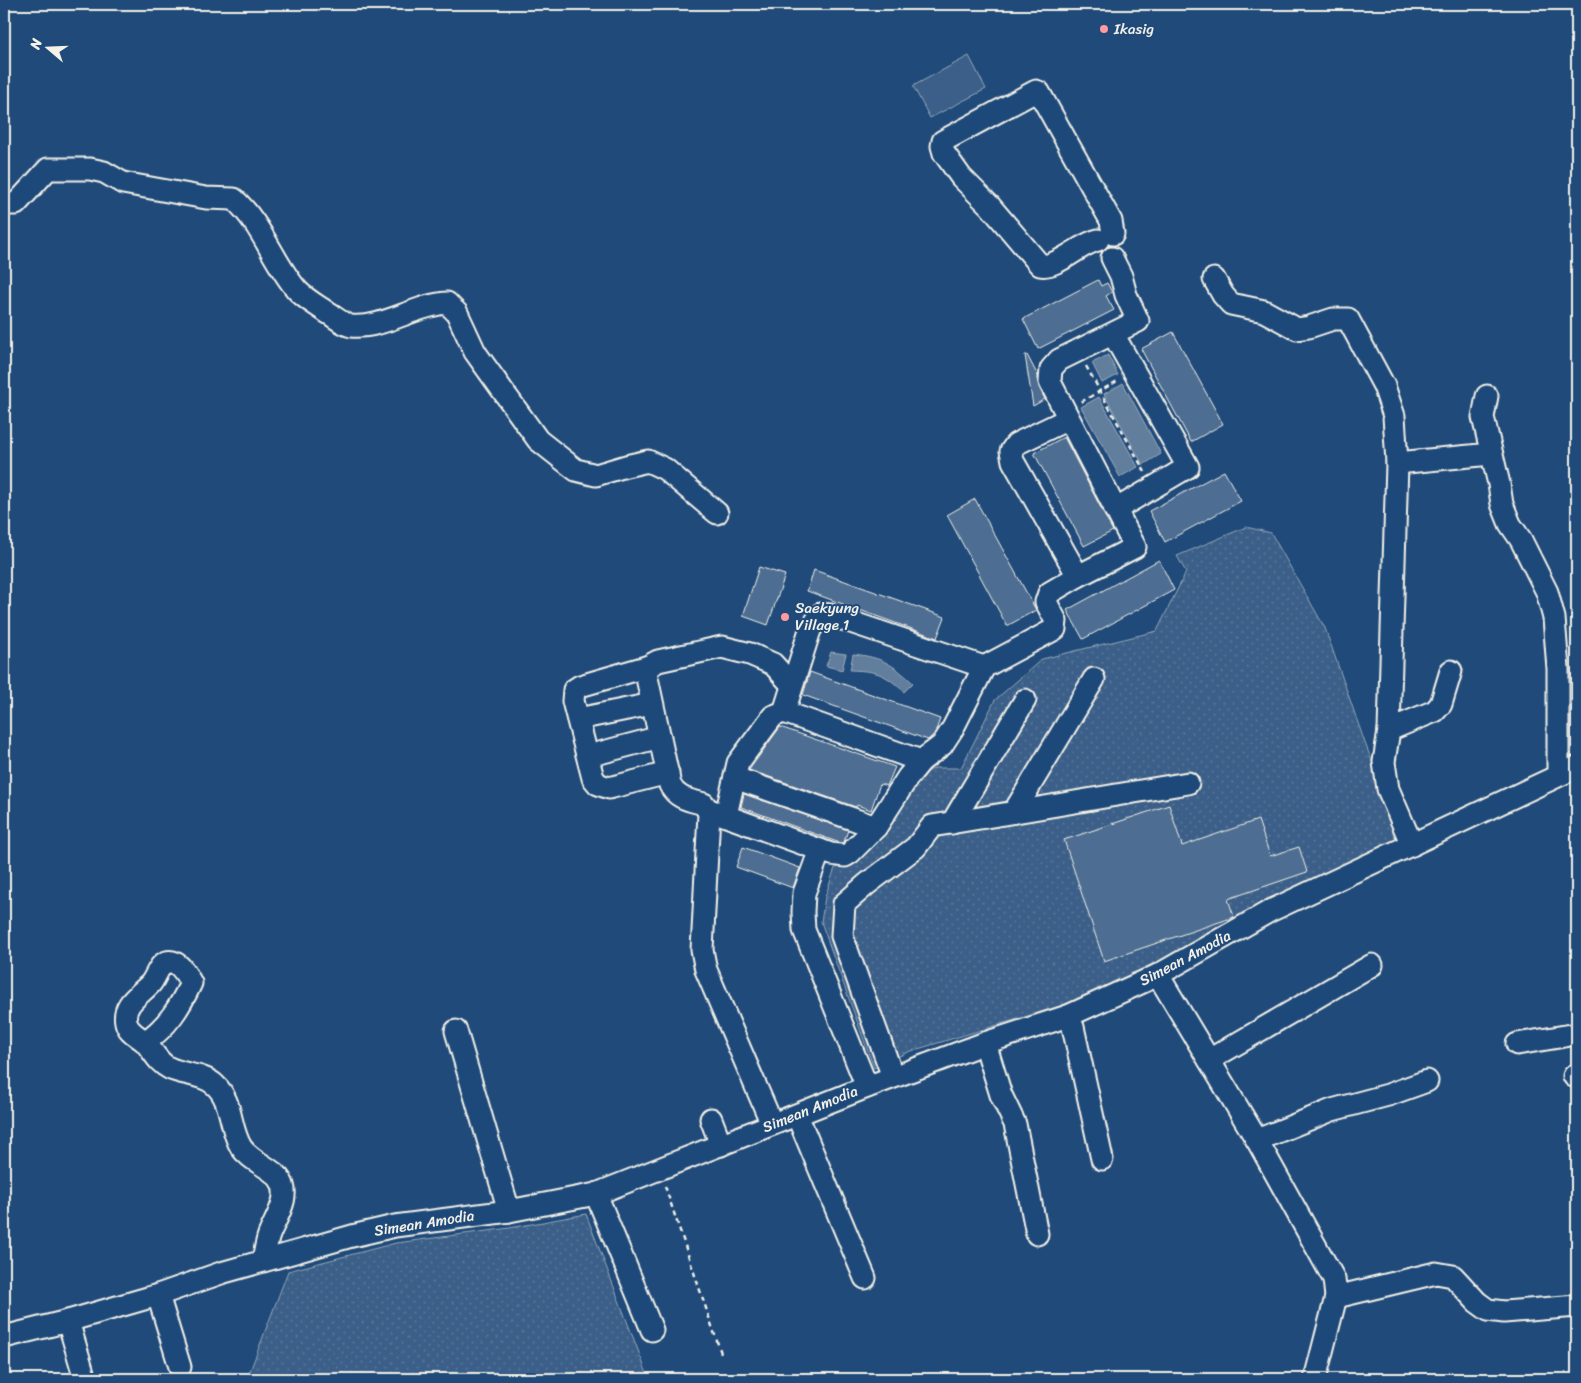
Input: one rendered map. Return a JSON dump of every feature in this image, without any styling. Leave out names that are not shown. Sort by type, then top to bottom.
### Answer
[{"type":"street","points":[[649,666],[646,673],[652,704],[674,792],[681,797],[704,804],[717,812],[826,852],[845,856],[850,853],[876,827],[908,777],[922,761],[942,745],[953,728],[984,667],[1055,629],[1056,621],[1046,602],[1049,593],[1135,547],[1050,382],[1051,369],[1059,360],[1138,321],[1112,258],[1108,259],[1099,254],[1096,245],[1105,237],[1111,221],[1039,92],[1036,91],[943,141],[944,153],[961,177],[990,206],[1040,265],[1052,264],[1088,242],[1105,237]]},
{"type":"street","points":[[4,204],[16,204],[48,169],[90,169],[104,172],[123,183],[206,198],[234,199],[247,211],[286,276],[299,292],[349,326],[371,325],[434,304],[448,303],[457,313],[474,352],[538,440],[576,470],[596,475],[648,461],[665,469],[717,513]]},
{"type":"street","points":[[1214,279],[1223,295],[1231,304],[1264,311],[1297,329],[1332,319],[1348,319],[1384,386],[1394,416],[1397,463],[1389,730],[1384,762],[1388,789],[1412,844]]},
{"type":"street","points":[[1113,334],[1188,467],[1115,510]]},
{"type":"street","points":[[1487,396],[1483,417],[1500,484],[1502,504],[1510,524],[1529,555],[1547,592],[1554,618],[1558,669],[1558,775]]},
{"type":"street","points":[[1066,415],[1016,444],[1011,451],[1013,461],[1078,576]]},
{"type":"street","points":[[1397,463],[1491,454]]},
{"type":"street","points":[[784,712],[810,630],[821,614],[830,615],[984,667]]},
{"type":"street","points":[[668,773],[609,788],[598,784],[593,778],[573,702],[572,695],[574,690],[580,686],[649,666],[658,661],[722,647],[750,654],[773,664],[792,685]]},
{"type":"street","points":[[773,664],[800,661]]},
{"type":"street","points":[[1389,730],[1435,711],[1441,704],[1452,671]]},
{"type":"street","points":[[1014,812],[1094,679]]},
{"type":"street","points":[[952,823],[1025,700]]},
{"type":"street","points":[[578,719],[652,704]]},
{"type":"street","points":[[717,812],[735,778],[738,763],[773,716],[784,712],[922,761]]},
{"type":"street","points":[[588,756],[660,737]]},
{"type":"street","name":"Simean Amodia","points":[[4,1337],[158,1295],[221,1273],[352,1236],[396,1226],[509,1211],[596,1194],[893,1077],[985,1043],[1068,1016],[1158,975],[1270,912],[1577,767]]},
{"type":"street","points":[[735,778],[876,827]]},
{"type":"street","points":[[893,1077],[842,936],[844,904],[866,884],[916,847],[932,826],[1188,783]]},
{"type":"street","points":[[717,812],[709,813],[703,956],[706,970],[718,1000],[772,1124]]},
{"type":"street","points":[[826,852],[815,898],[803,912],[804,930],[867,1087]]},
{"type":"street","points":[[1209,1060],[1372,965]]},
{"type":"street","points":[[1158,975],[1257,1140],[1334,1279],[1336,1297],[1315,1379]]},
{"type":"street","points":[[1068,1016],[1073,1027],[1102,1159]]},
{"type":"street","points":[[456,1031],[509,1211]]},
{"type":"street","points":[[1517,1044],[1577,1034]]},
{"type":"street","points":[[145,1042],[166,1067],[214,1083],[222,1093],[231,1117],[234,1132],[242,1149],[280,1179],[285,1195],[270,1235],[263,1261]]},
{"type":"street","points":[[985,1043],[1001,1095],[1015,1124],[1037,1234]]},
{"type":"street","points":[[1257,1140],[1332,1110],[1388,1095],[1427,1081]]},
{"type":"street","points":[[797,1114],[865,1278]]},
{"type":"street","points":[[711,1119],[721,1145]]},
{"type":"street","points":[[596,1194],[652,1330]]},
{"type":"street","points":[[1336,1297],[1436,1273],[1453,1276],[1488,1310],[1504,1312],[1577,1306]]},
{"type":"street","points":[[158,1295],[180,1367]]},
{"type":"street","points":[[68,1321],[85,1379]]},
{"type":"path","points":[[1078,351],[1154,487]]},
{"type":"path","points":[[1066,415],[1134,371]]},
{"type":"path","points":[[659,1170],[722,1356]]},
{"type":"shaded area","points":[[969,56],[986,89],[930,118],[913,86]]},
{"type":"shaded area","points":[[1108,355],[1118,375],[1102,383],[1092,363]]},
{"type":"shaded area","points":[[1123,383],[1161,454],[1143,465],[1104,394]]},
{"type":"shaded area","points":[[1099,397],[1138,467],[1120,477],[1081,407]]},
{"type":"shaded area","points":[[1246,527],[1271,533],[1325,628],[1365,743],[1401,837],[1094,996],[908,1052],[874,1068],[821,922],[825,897],[835,868],[853,864],[923,774],[935,768],[961,768],[995,700],[1042,659],[1157,631],[1186,572],[1177,556]]},
{"type":"shaded area","points":[[831,652],[846,654],[842,670],[826,666]]},
{"type":"shaded area","points":[[853,654],[886,662],[913,683],[904,692],[880,674],[850,670]]},
{"type":"shaded area","points":[[586,1214],[649,1379],[247,1379],[288,1271],[396,1243],[510,1228]]},
{"type":"building","points":[[1098,280],[1101,286],[1107,283],[1112,292],[1106,296],[1114,310],[1038,349],[1023,319]]},
{"type":"building","points":[[1173,332],[1223,424],[1191,442],[1141,349]]},
{"type":"building","points":[[1025,355],[1027,355],[1038,376],[1039,387],[1045,399],[1033,406]]},
{"type":"building","points":[[1064,437],[1113,531],[1084,546],[1034,453]]},
{"type":"building","points":[[1224,471],[1241,501],[1165,542],[1149,511]]},
{"type":"building","points":[[975,499],[1036,610],[1007,626],[947,515]]},
{"type":"building","points":[[1159,560],[1174,590],[1083,639],[1067,610]]},
{"type":"building","points":[[759,567],[785,575],[768,625],[743,616]]},
{"type":"building","points":[[814,570],[945,617],[937,638],[807,591]]},
{"type":"building","points":[[810,672],[940,719],[935,733],[928,740],[803,695]]},
{"type":"building","points":[[780,727],[895,767],[887,786],[880,784],[871,810],[857,805],[856,807],[749,770]]},
{"type":"building","points":[[744,794],[848,830],[844,842],[840,843],[741,807]]},
{"type":"building","points":[[1169,805],[1182,846],[1258,820],[1270,856],[1299,847],[1307,872],[1228,899],[1234,917],[1104,961],[1064,840]]},
{"type":"building","points":[[743,847],[800,868],[793,888],[736,867]]},
{"type":"place","name":"Ikasig","points":[[1104,29]]},
{"type":"place","name":"Saekyung Village 1","points":[[785,617]]}]
